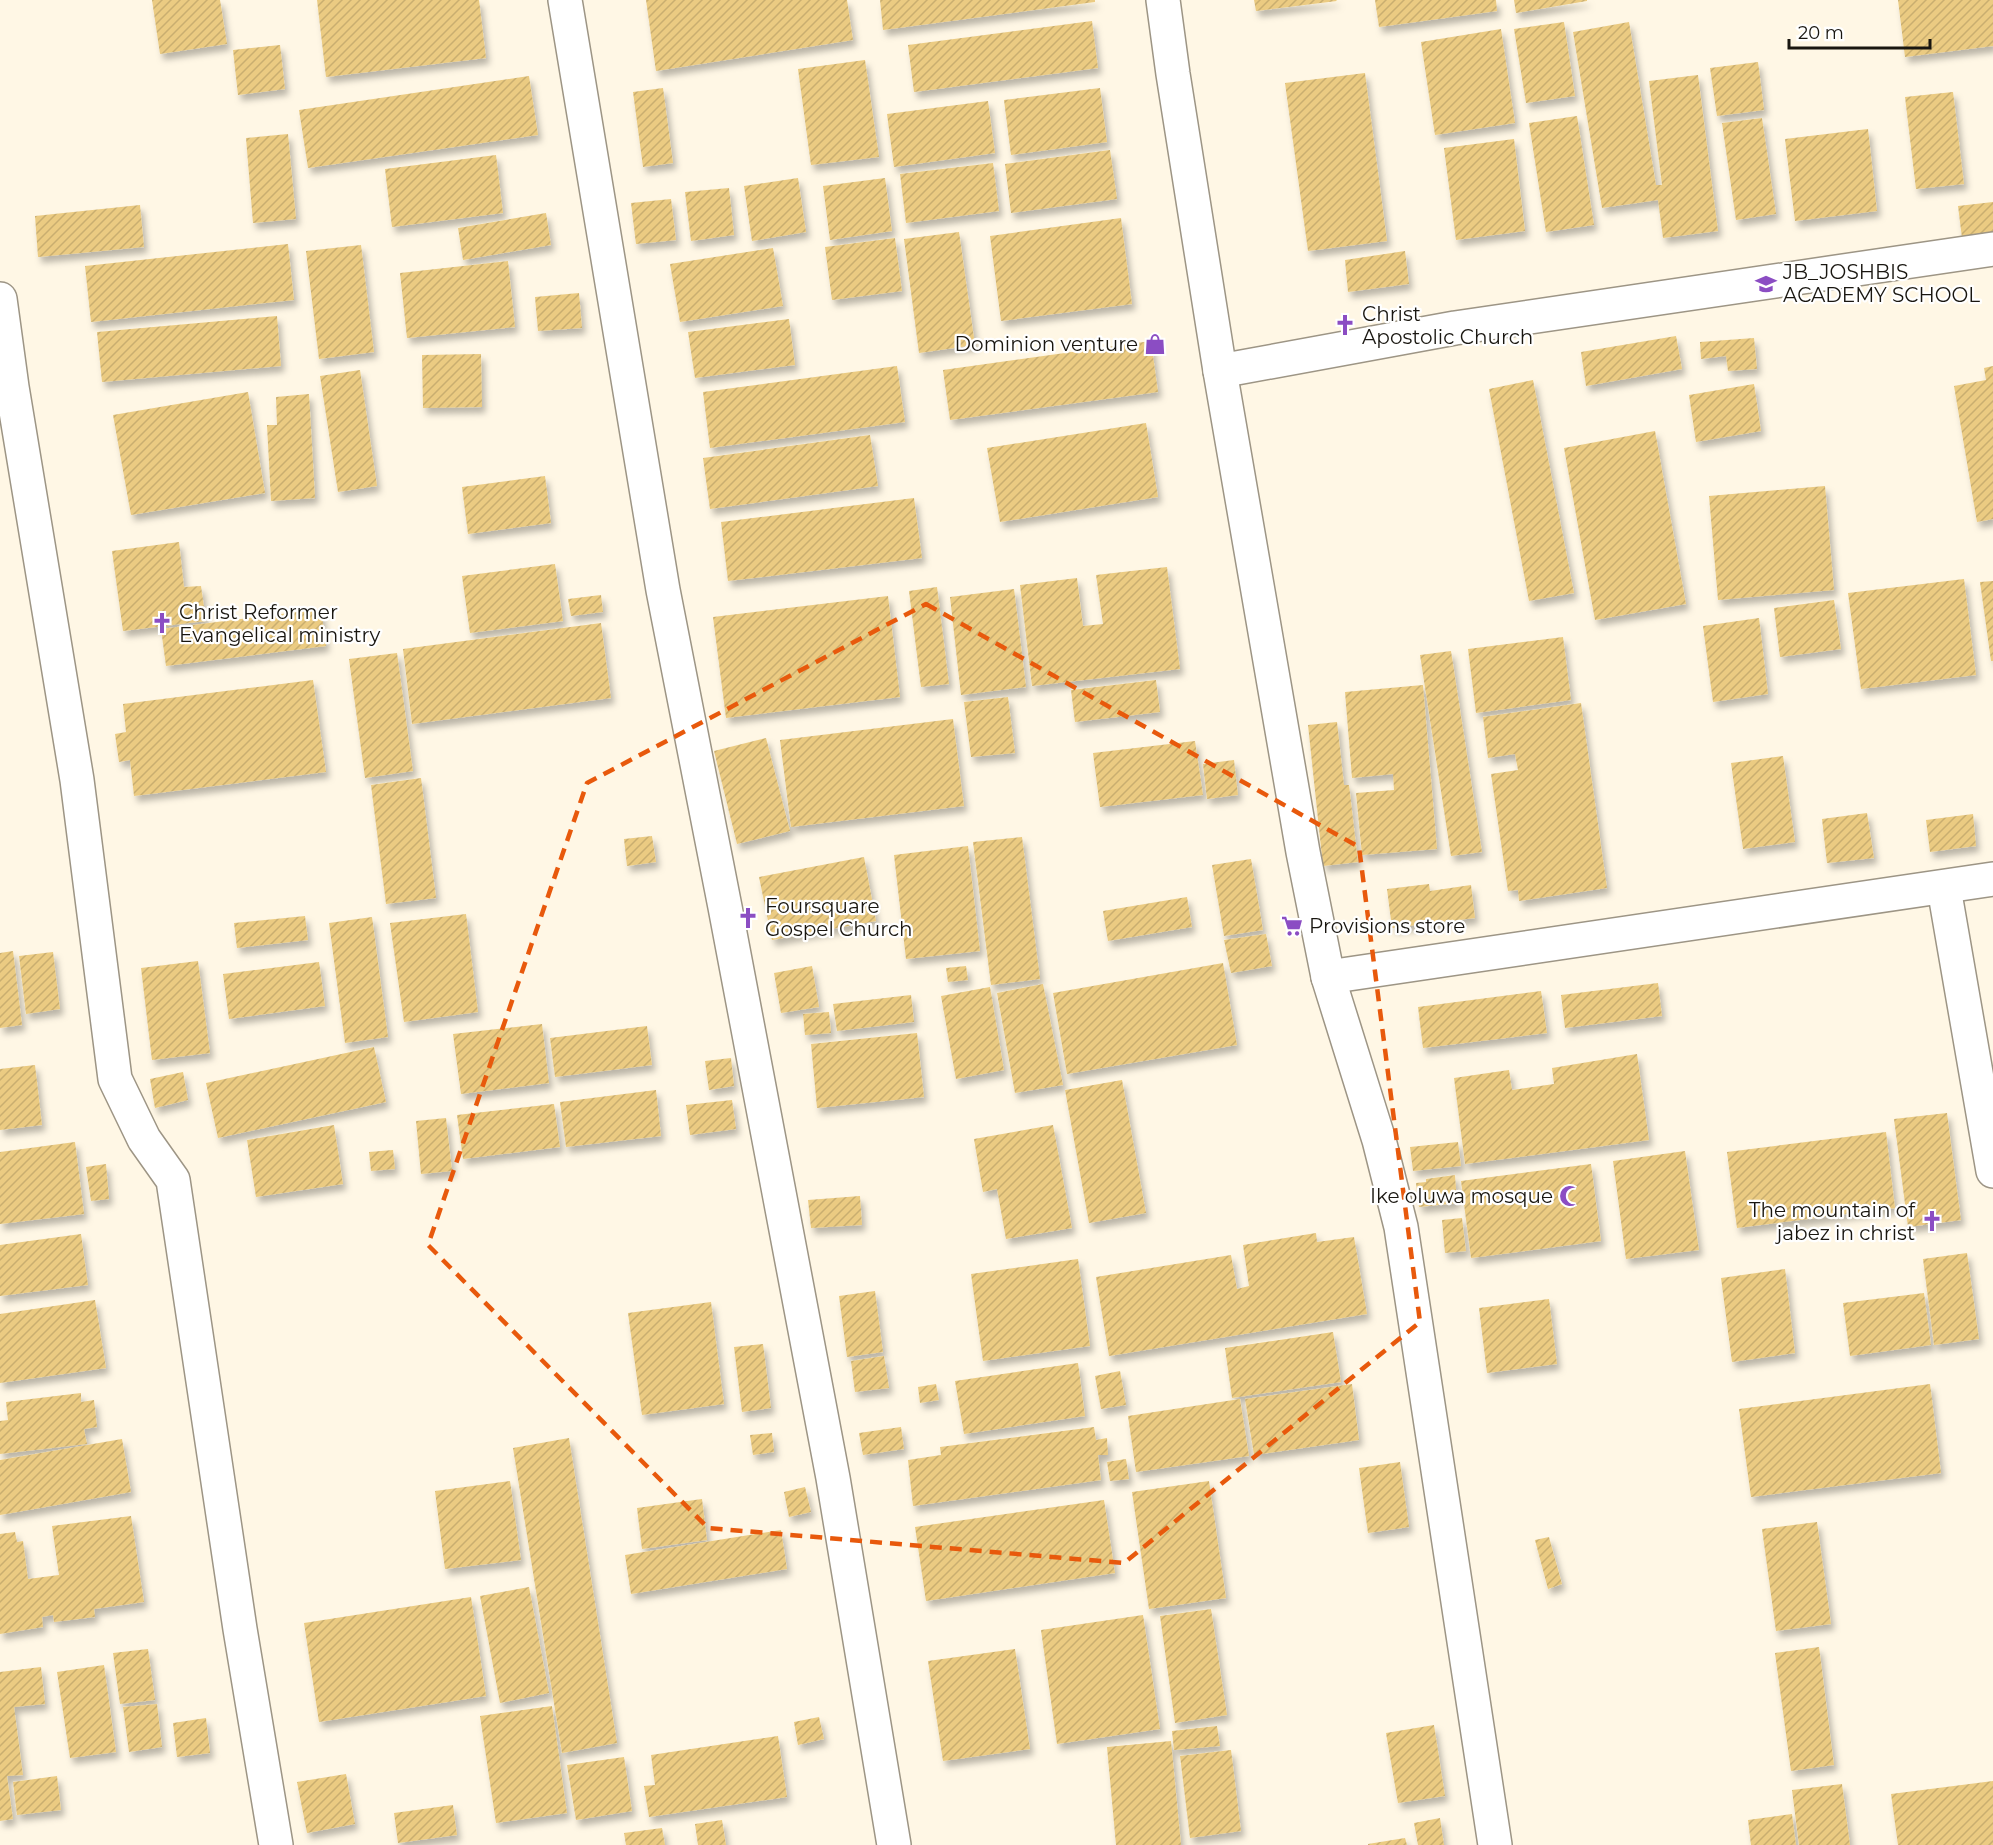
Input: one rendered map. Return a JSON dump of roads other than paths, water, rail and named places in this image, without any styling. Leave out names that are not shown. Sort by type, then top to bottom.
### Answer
[{"type":"street","points":[[565,0],[663,590],[831,1466],[894,1845]]},
{"type":"street","points":[[1163,0],[1220,371],[1301,841],[1328,977],[1379,1140],[1401,1227],[1495,1845]]},
{"type":"street","points":[[1220,371],[1455,328],[1993,249]]},
{"type":"street","points":[[0,299],[12,387],[77,780],[115,1079],[144,1139],[173,1180],[240,1629],[276,1845]]},
{"type":"street","points":[[1328,977],[1993,879]]},
{"type":"street","points":[[1944,888],[1993,1171]]},
{"type":"place","name":"JB_JOSHBIS ACADEMY SCHOOL","points":[[1766,284]]},
{"type":"place","name":"Christ Apostolic Church","points":[[1345,325]]},
{"type":"place","name":"Dominion venture","points":[[1155,344]]},
{"type":"place","name":"Christ Reformer Evangelical ministry","points":[[162,623]]},
{"type":"place","name":"Foursquare Gospel Church","points":[[748,918]]},
{"type":"place","name":"Provisions store","points":[[1292,926]]},
{"type":"place","name":"Ike oluwa mosque","points":[[1570,1196]]},
{"type":"place","name":"The mountain of jabez in christ","points":[[1932,1221]]}]
